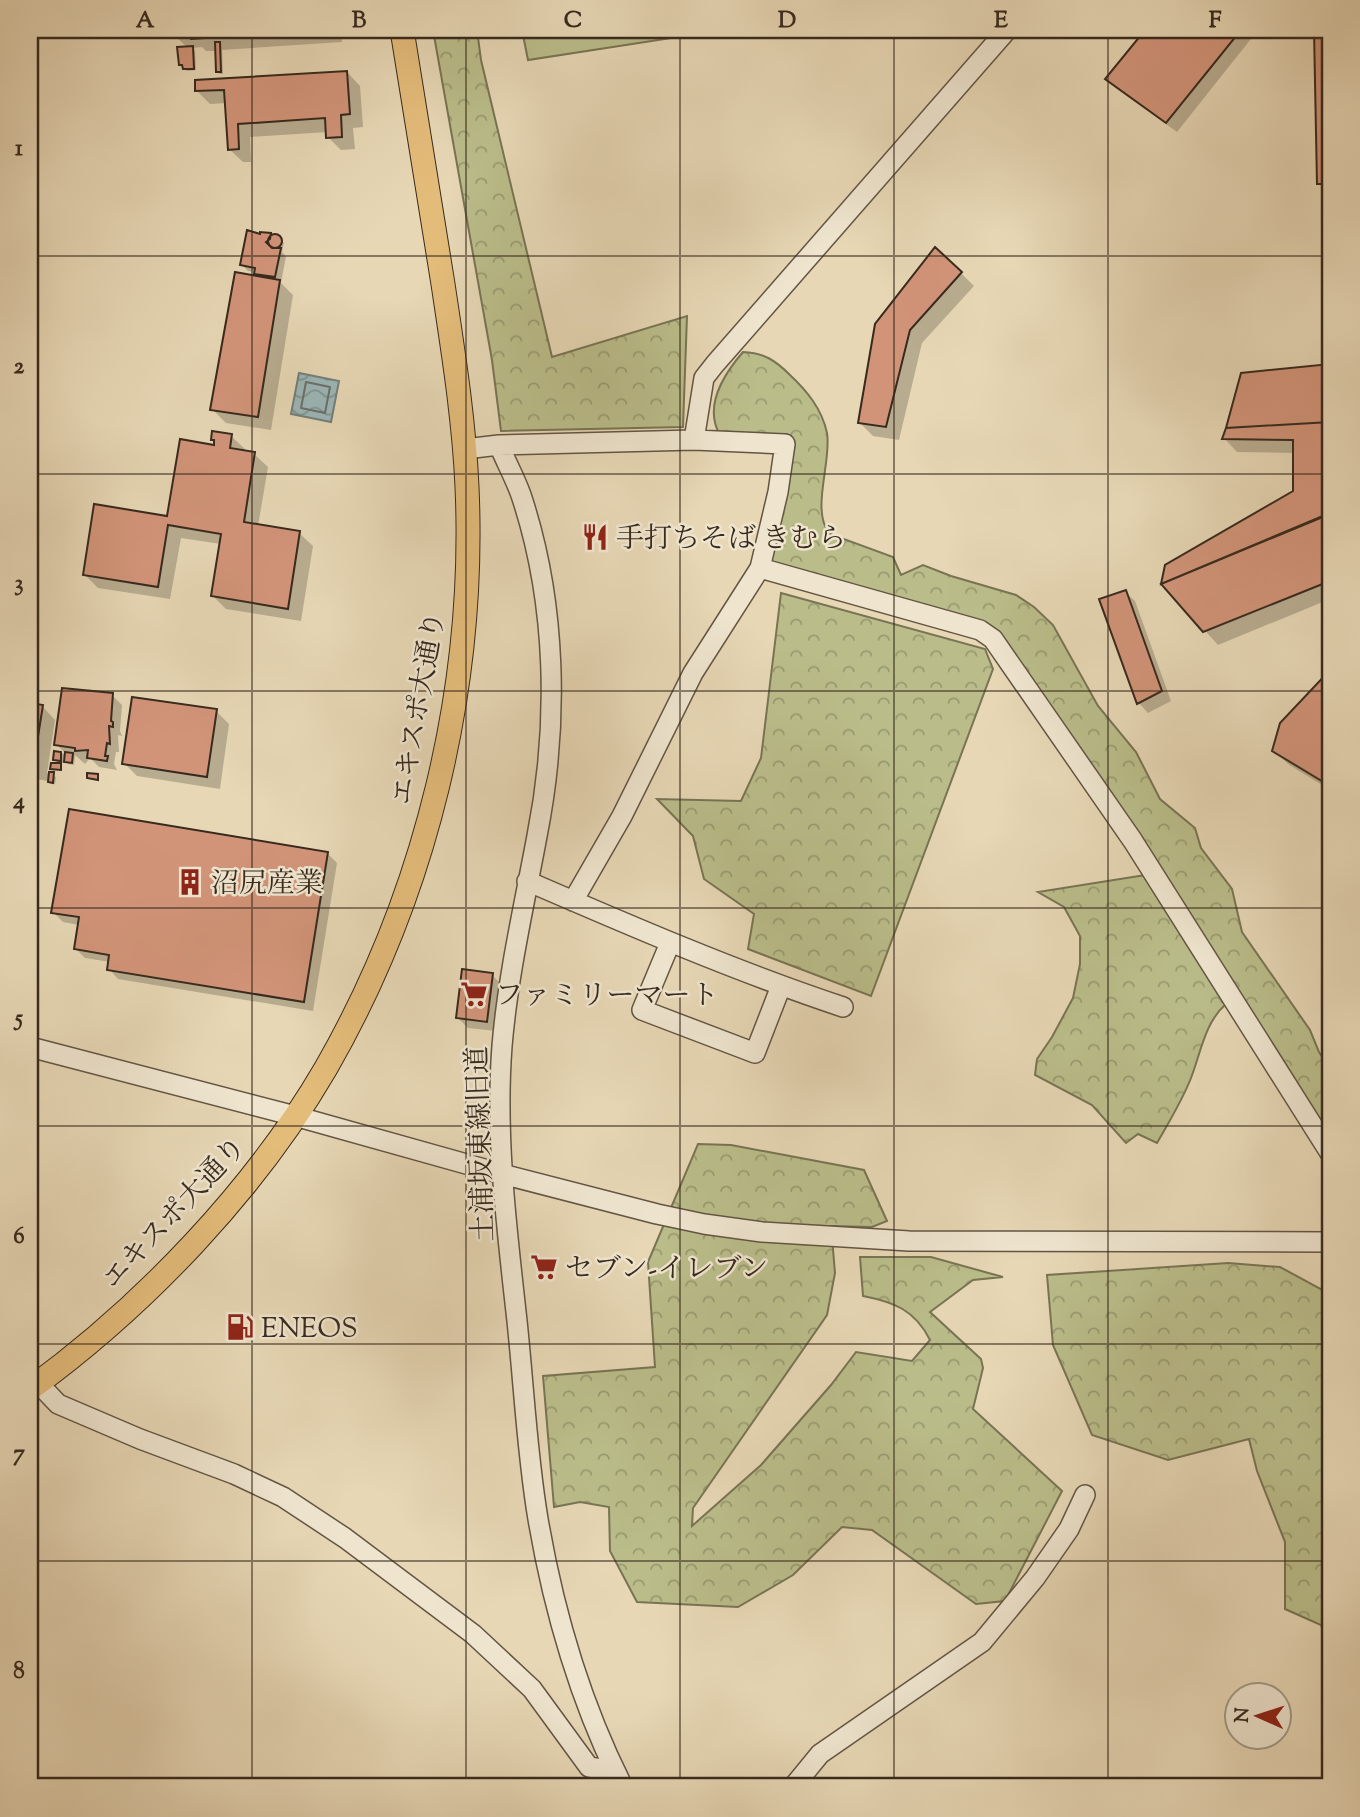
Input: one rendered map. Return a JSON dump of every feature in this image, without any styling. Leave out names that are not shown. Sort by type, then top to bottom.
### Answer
[{"type":"main road","name":"エキスポ大通り","points":[[34,1386],[130,1306],[176,1261],[248,1178],[295,1116],[327,1067],[369,982],[408,885],[434,801],[459,667],[464,619],[468,509],[465,449],[448,320],[402,30]]},
{"type":"street","points":[[694,440],[704,378],[1007,30]]},
{"type":"street","points":[[465,449],[499,445],[694,440],[785,444],[778,492],[760,568],[693,673],[622,816],[573,901]]},
{"type":"street","name":"土浦坂東線旧道","points":[[499,445],[521,497],[536,552],[550,657],[551,711],[537,835],[509,983],[502,1048],[502,1174],[538,1517],[554,1601],[578,1684],[619,1779]]},
{"type":"street","points":[[760,568],[980,630],[993,639],[1133,841],[1330,1153]]},
{"type":"street","points":[[527,881],[670,943],[843,1007]]},
{"type":"street","points":[[670,943],[642,1010],[755,1053],[782,986]]},
{"type":"street","points":[[30,1047],[657,1214],[762,1232],[909,1241],[1330,1242]]},
{"type":"street","points":[[34,1386],[58,1404],[140,1439],[234,1474],[283,1497],[345,1538],[473,1634],[532,1689],[589,1767],[619,1779]]},
{"type":"street","points":[[793,1787],[820,1754],[982,1642],[1035,1578],[1069,1529],[1085,1495]]},
{"type":"green space","points":[[433,30],[477,30],[481,60],[552,357],[687,316],[683,427],[501,431],[492,360]]},
{"type":"green space","points":[[522,30],[717,30],[717,31],[528,60]]},
{"type":"green space","points":[[743,352],[769,358],[779,365],[808,394],[822,416],[828,444],[822,513],[830,534],[893,557],[901,575],[923,565],[1016,595],[1053,625],[1098,706],[1136,752],[1160,799],[1195,828],[1201,848],[1232,889],[1242,932],[1310,1030],[1330,1069],[1330,1135],[1320,1126],[1226,1004],[1208,1028],[1187,1087],[1157,1143],[1138,1134],[1126,1143],[1092,1105],[1035,1075],[1037,1059],[1073,998],[1080,964],[1080,936],[1064,907],[1038,892],[1158,873],[999,636],[774,565],[770,558],[791,439],[720,435],[715,424],[718,391]]},
{"type":"green space","points":[[781,593],[985,649],[993,669],[871,996],[748,949],[754,914],[704,879],[693,836],[657,799],[741,801],[761,758]]},
{"type":"green space","points":[[698,1144],[731,1145],[864,1170],[887,1221],[872,1227],[831,1226],[835,1273],[827,1315],[693,1508],[692,1526],[761,1465],[856,1352],[912,1361],[930,1340],[910,1314],[884,1301],[863,1296],[860,1257],[931,1257],[1003,1277],[973,1280],[930,1312],[981,1359],[983,1368],[973,1409],[1062,1491],[1005,1601],[976,1604],[872,1530],[842,1527],[793,1575],[738,1607],[637,1602],[610,1551],[609,1507],[580,1502],[554,1507],[543,1376],[655,1367],[648,1262]]},
{"type":"green space","points":[[1228,1263],[1280,1267],[1330,1294],[1330,1645],[1321,1625],[1285,1609],[1285,1542],[1257,1471],[1249,1439],[1168,1460],[1092,1435],[1053,1345],[1047,1275]]},
{"type":"water","points":[[299,373],[339,381],[331,422],[291,414]]},
{"type":"building","points":[[172,30],[330,30],[191,39],[191,34],[172,35]]},
{"type":"building","points":[[1145,30],[1241,30],[1166,123],[1105,79]]},
{"type":"building","points":[[1314,30],[1330,30],[1330,184],[1317,184]]},
{"type":"building","points":[[215,42],[220,42],[221,72],[216,72]]},
{"type":"building","points":[[193,46],[194,69],[183,69],[182,65],[179,65],[177,47]]},
{"type":"building","points":[[347,71],[350,114],[341,115],[342,137],[326,138],[325,118],[238,124],[239,149],[228,150],[224,90],[195,91],[195,80]]},
{"type":"building","points":[[247,230],[260,234],[271,233],[266,242],[272,248],[281,248],[275,277],[254,274],[255,268],[240,265]]},
{"type":"building","points":[[272,234],[278,234],[282,241],[278,248],[272,248],[268,244],[268,238]]},
{"type":"building","points":[[935,247],[962,272],[910,330],[886,427],[858,423],[875,324]]},
{"type":"building","points":[[235,272],[280,280],[258,417],[210,410]]},
{"type":"building","points":[[1330,364],[1330,422],[1226,428],[1241,373]]},
{"type":"building","points":[[1330,422],[1330,513],[1161,584],[1165,565],[1293,491],[1293,440],[1222,439],[1226,428]]},
{"type":"building","points":[[212,431],[232,434],[230,448],[255,452],[244,522],[300,531],[288,609],[211,596],[221,534],[168,525],[158,587],[83,575],[94,504],[167,516],[180,439],[214,445],[214,440],[211,440]]},
{"type":"building","points":[[1330,514],[1330,581],[1203,632],[1161,584]]},
{"type":"building","points":[[1126,590],[1162,691],[1137,704],[1099,599]]},
{"type":"building","points":[[1330,670],[1330,786],[1272,751],[1280,723]]},
{"type":"building","points":[[62,688],[113,693],[113,727],[109,726],[110,744],[107,743],[105,756],[108,756],[107,761],[87,758],[88,750],[75,751],[75,748],[54,745]]},
{"type":"building","points":[[132,697],[217,709],[207,777],[122,764]]},
{"type":"building","points":[[30,703],[43,705],[33,768],[30,767]]},
{"type":"building","points":[[54,751],[61,752],[61,761],[53,760]]},
{"type":"building","points":[[65,752],[73,753],[72,763],[64,762]]},
{"type":"building","points":[[51,763],[61,763],[61,770],[50,769]]},
{"type":"building","points":[[49,772],[54,772],[53,783],[48,782]]},
{"type":"building","points":[[87,773],[98,774],[98,780],[87,778]]},
{"type":"building","name":"沼尻産業","points":[[69,809],[328,852],[304,1002],[107,970],[109,955],[74,949],[79,917],[51,913]]},
{"type":"building","points":[[462,969],[493,973],[487,1022],[456,1018]]},
{"type":"place","name":"手打ちそば きむら","points":[[595,537]]},
{"type":"place","name":"沼尻産業","points":[[190,882]]},
{"type":"place","name":"ファミリーマート","points":[[474,994]]},
{"type":"place","name":"セブン-イレブン","points":[[544,1267]]},
{"type":"place","name":"ENEOS","points":[[240,1327]]}]
